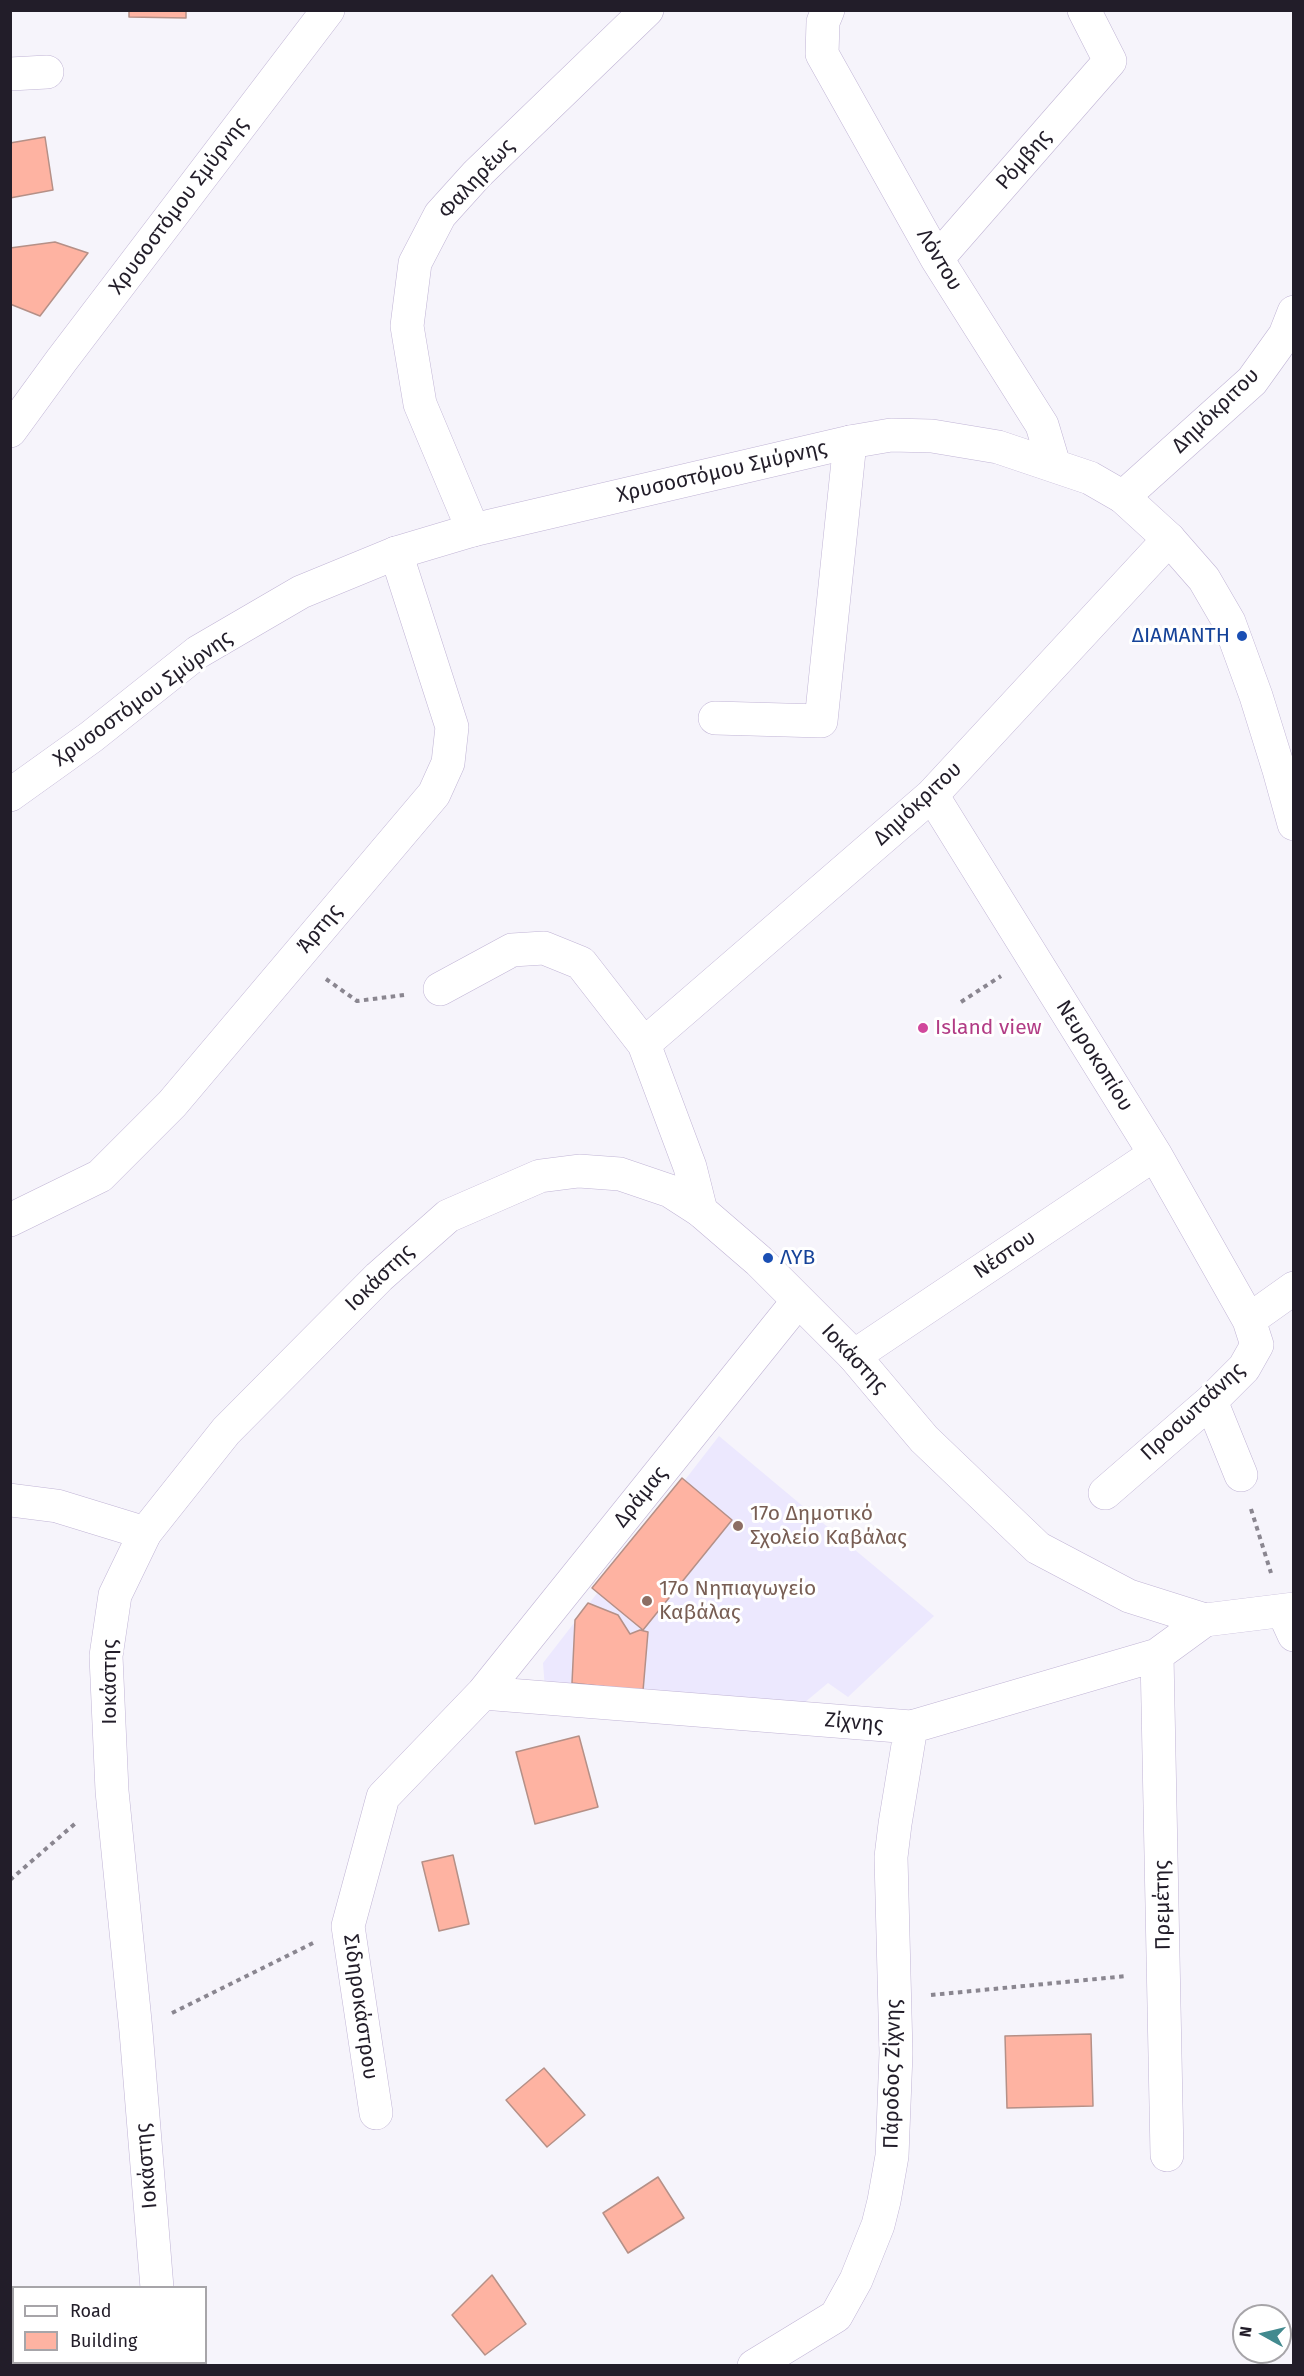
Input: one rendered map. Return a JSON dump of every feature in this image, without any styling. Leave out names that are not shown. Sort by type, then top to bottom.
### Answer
[{"type":"street","name":"Χρυσοστόμου Σμύρνης","points":[[10,431],[328,10]]},
{"type":"street","name":"Φαληρέως","points":[[472,530],[420,404],[407,326],[414,263],[440,215],[477,174],[646,10]]},
{"type":"street","name":"Λόντου","points":[[828,10],[823,22],[822,54],[937,259],[1042,425],[1054,465]]},
{"type":"street","name":"Ρόμβης","points":[[937,259],[1110,61],[1084,10]]},
{"type":"street","points":[[10,74],[47,72]]},
{"type":"street","name":"Δημόκριτου","points":[[1123,497],[1252,381],[1285,335],[1293,312]]},
{"type":"street","name":"Χρυσοστόμου Σμύρνης","points":[[10,795],[91,737],[198,652],[301,592],[396,553],[472,530],[850,442],[891,435],[932,436],[998,447],[1090,478],[1123,497],[1169,539],[1204,579],[1229,622],[1280,770],[1293,824]]},
{"type":"street","points":[[715,718],[821,721],[850,442]]},
{"type":"street","name":"Δημόκριτου","points":[[644,1044],[932,795],[1169,539]]},
{"type":"street","name":"Άρτης","points":[[10,1220],[100,1176],[172,1104],[434,794],[448,763],[452,727],[396,553]]},
{"type":"street","name":"Νευροκοπίου","points":[[932,795],[1155,1154],[1249,1320]]},
{"type":"street","points":[[440,989],[512,950],[544,948],[581,963],[644,1044],[690,1167],[701,1211]]},
{"type":"street","name":"Νέστου","points":[[854,1356],[1155,1154]]},
{"type":"street","name":"Ιοκάστης","points":[[157,2286],[136,2031],[112,1791],[106,1656],[115,1595],[145,1533],[226,1431],[379,1277],[448,1216],[540,1176],[579,1171],[620,1174],[670,1191],[701,1211],[759,1261],[854,1356],[924,1439],[1038,1548],[1129,1596],[1205,1620],[1290,1618]]},
{"type":"street","points":[[1249,1320],[1293,1288]]},
{"type":"street","name":"Δράμας","points":[[483,1693],[798,1301]]},
{"type":"street","name":"Προσωτσάνης","points":[[1105,1493],[1210,1401],[1244,1368],[1257,1345],[1249,1320]]},
{"type":"street","points":[[1210,1401],[1241,1475]]},
{"type":"street","points":[[10,1500],[57,1506],[145,1533]]},
{"type":"street","name":"Ζίχνης","points":[[483,1693],[911,1727],[1157,1655],[1205,1620]]},
{"type":"street","name":"Πρεμέτης","points":[[1157,1655],[1167,2155]]},
{"type":"street","name":"Σιδηροκάστρου","points":[[376,2113],[348,1926],[383,1797],[483,1693]]},
{"type":"street","name":"Πάροδος Ζίχνης","points":[[754,2366],[836,2316],[856,2280],[878,2225],[892,2156],[896,2053],[891,1857],[911,1727]]},
{"type":"path","points":[[961,1002],[1032,956]]},
{"type":"path","points":[[357,1001],[440,989]]},
{"type":"path","points":[[1241,1475],[1290,1618]]},
{"type":"path","points":[[10,1880],[112,1791]]},
{"type":"path","points":[[136,2031],[348,1926]]},
{"type":"path","points":[[895,1998],[1165,1973]]},
{"type":"shaded area","name":"17ο Δημοτικό Σχολείο Καβάλας","points":[[719,1436],[934,1616],[848,1697],[828,1683],[798,1708],[545,1689],[543,1663]]},
{"type":"building","points":[[129,10],[186,10],[186,18],[129,17]]},
{"type":"building","points":[[45,137],[53,190],[10,198],[10,143]]},
{"type":"building","points":[[55,242],[88,253],[40,316],[10,304],[10,248]]},
{"type":"building","points":[[682,1478],[732,1520],[643,1630],[592,1588]]},
{"type":"building","points":[[588,1603],[618,1615],[630,1634],[640,1630],[648,1632],[643,1691],[572,1683],[575,1620]]},
{"type":"building","points":[[579,1736],[598,1807],[535,1824],[516,1752]]},
{"type":"building","points":[[453,1855],[469,1924],[439,1931],[422,1862]]},
{"type":"building","points":[[1091,2034],[1093,2106],[1007,2108],[1005,2036]]},
{"type":"building","points":[[544,2068],[585,2115],[547,2147],[506,2100]]},
{"type":"building","points":[[658,2177],[684,2218],[628,2253],[603,2213]]},
{"type":"building","points":[[492,2275],[526,2324],[485,2355],[452,2315]]},
{"type":"place","name":"ΔΙΑΜΑΝΤΗ","points":[[1242,636]]},
{"type":"place","name":"Island view","points":[[923,1028]]},
{"type":"place","name":"ΛΥΒ","points":[[768,1258]]},
{"type":"place","name":"17ο Δημοτικό Σχολείο Καβάλας","points":[[738,1526]]},
{"type":"place","name":"17ο Νηπιαγωγείο Καβάλας","points":[[647,1601]]}]
